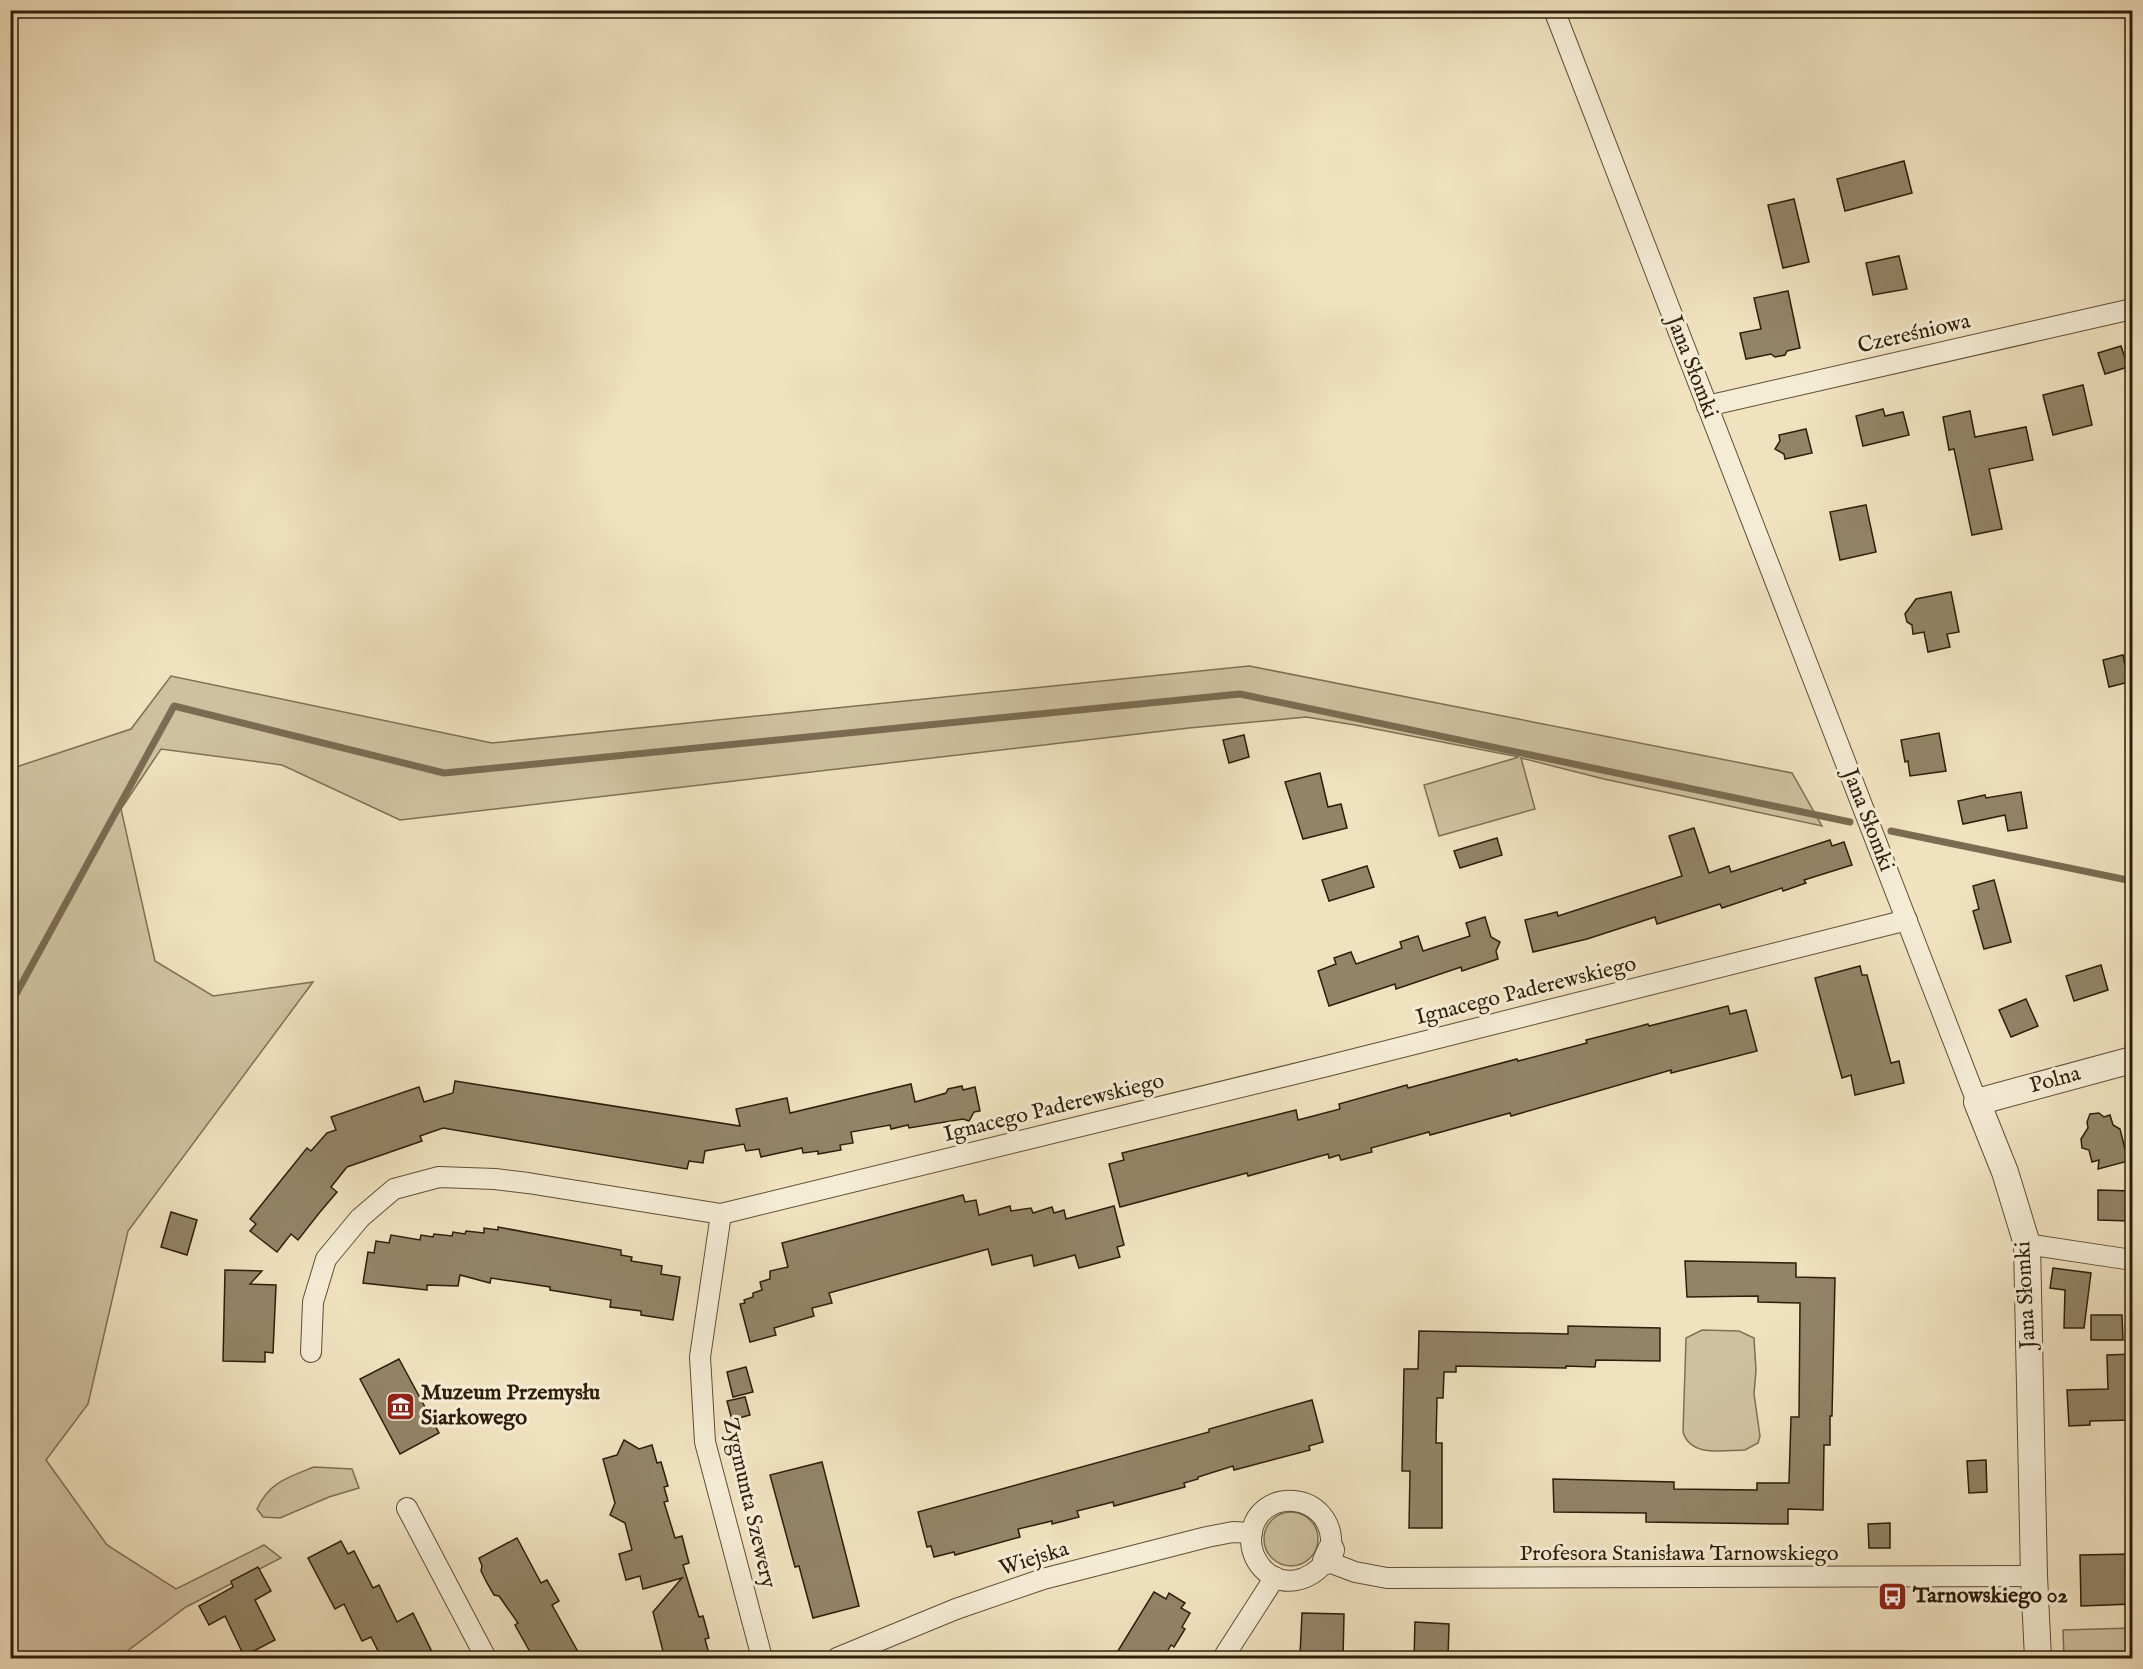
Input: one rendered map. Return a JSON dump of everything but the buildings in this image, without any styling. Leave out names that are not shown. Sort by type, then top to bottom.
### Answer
[{"type":"street","name":"Jana Słomki","points":[[1554,10],[2005,1172],[2027,1244],[2038,1659]]},
{"type":"street","name":"Czereśniowa","points":[[1707,406],[2133,309]]},
{"type":"street","name":"Ignacego Paderewskiego","points":[[310,1352],[313,1302],[326,1259],[360,1218],[394,1189],[439,1177],[495,1179],[721,1214],[1327,1066],[1907,920]]},
{"type":"street","name":"Polna","points":[[1977,1102],[2133,1059]]},
{"type":"street","name":"Zygmunta Szewery","points":[[721,1214],[700,1357],[705,1442],[762,1659]]},
{"type":"street","points":[[2027,1244],[2133,1260]]},
{"type":"street","points":[[1290,1500],[1304,1502],[1316,1508],[1329,1527],[1332,1538],[1328,1555],[1319,1570],[1309,1577],[1298,1581],[1286,1581],[1275,1577],[1264,1570],[1255,1559],[1251,1546],[1256,1520],[1265,1510],[1277,1503],[1290,1500]]},
{"type":"street","points":[[407,1508],[486,1659]]},
{"type":"street","name":"Wiejska","points":[[837,1659],[956,1609],[1043,1579],[1207,1537],[1233,1532],[1252,1533]]},
{"type":"street","name":"Profesora Stanisława Tarnowskiego","points":[[1328,1555],[1355,1572],[1398,1578],[2034,1576]]},
{"type":"street","points":[[1223,1659],[1275,1577]]},
{"type":"shaded area","points":[[1249,666],[1792,773],[1822,826],[1604,779],[1521,758],[1535,809],[1439,836],[1424,785],[1519,757],[1306,717],[1189,728],[400,820],[282,765],[161,749],[121,809],[155,961],[213,996],[313,982],[128,1231],[88,1404],[46,1460],[107,1545],[176,1589],[264,1545],[281,1558],[186,1607],[118,1658],[11,1658],[10,769],[131,729],[171,676],[492,743]]},
{"type":"shaded area","points":[[1702,1330],[1739,1331],[1754,1338],[1756,1370],[1754,1394],[1760,1436],[1758,1443],[1745,1450],[1709,1451],[1701,1449],[1693,1446],[1683,1432],[1686,1338]]},
{"type":"shaded area","points":[[314,1467],[352,1469],[359,1488],[329,1497],[280,1518],[263,1517],[257,1509],[267,1492],[296,1474]]},
{"type":"shaded area","points":[[1291,1512],[1301,1514],[1310,1520],[1316,1529],[1318,1539],[1316,1549],[1310,1558],[1301,1564],[1291,1566],[1281,1564],[1272,1558],[1266,1549],[1264,1539],[1266,1529],[1272,1520],[1281,1514]]},
{"type":"shaded area","points":[[2132,1628],[2132,1658],[2064,1658],[2063,1630]]},
{"type":"waterway","points":[[10,1005],[174,706],[444,773],[1240,694],[1850,822]]},
{"type":"waterway","points":[[1891,831],[2132,881]]},
{"type":"place","name":"Muzeum Przemysłu Siarkowego","points":[[400,1406]]},
{"type":"place","name":"Tarnowskiego 02","points":[[1892,1596]]}]
